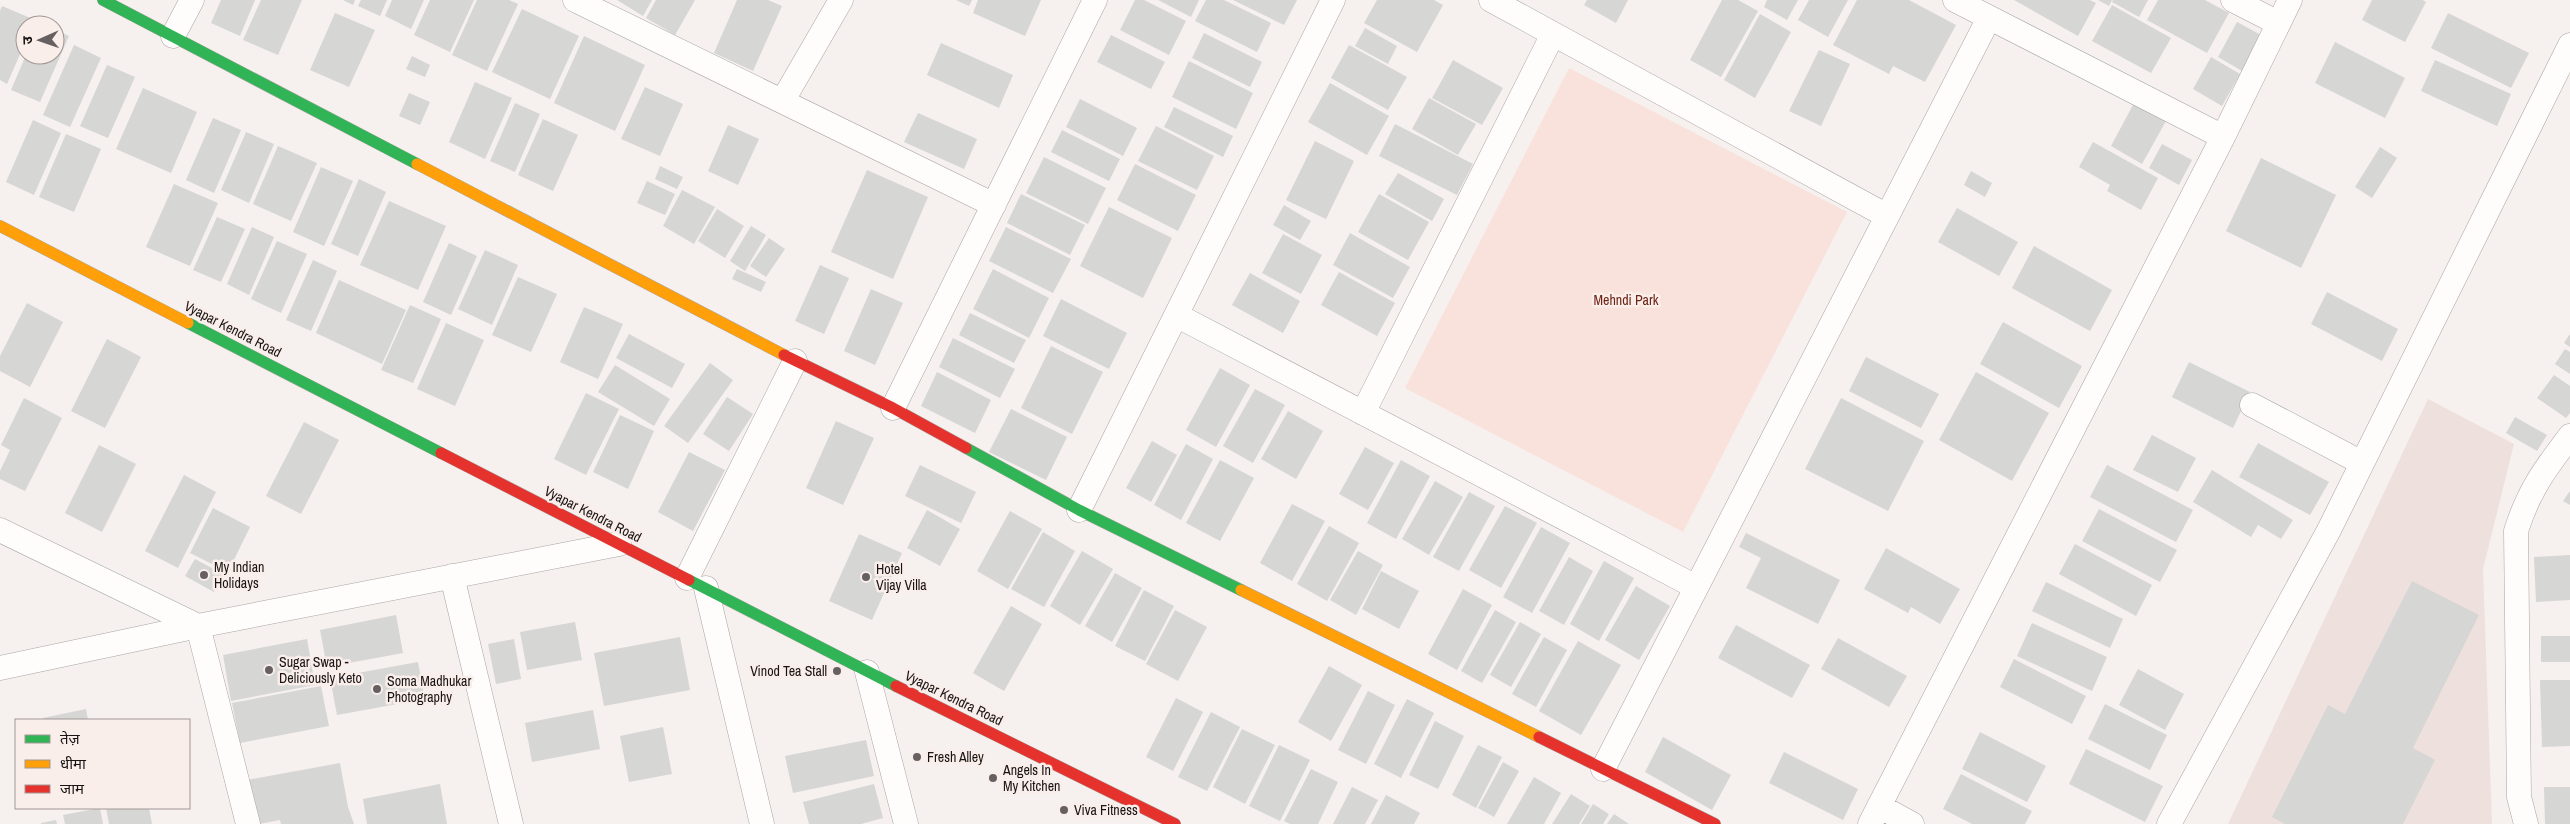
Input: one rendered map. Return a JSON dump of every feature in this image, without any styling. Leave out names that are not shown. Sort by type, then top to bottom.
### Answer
[{"type":"street","points":[[103,0],[795,362],[893,408],[1079,510],[1715,824]]},
{"type":"street","points":[[173,36],[192,0]]},
{"type":"street","points":[[575,0],[783,100],[994,205]]},
{"type":"street","points":[[783,100],[841,0]]},
{"type":"street","points":[[893,408],[1095,0]]},
{"type":"street","points":[[1079,510],[1333,0]]},
{"type":"street","points":[[1490,0],[1887,216]]},
{"type":"street","points":[[1955,0],[2224,137]]},
{"type":"street","points":[[2233,0],[2278,24]]},
{"type":"street","points":[[1912,824],[1875,815],[2224,137],[2290,0]]},
{"type":"street","points":[[1603,769],[1990,18]]},
{"type":"street","points":[[1363,413],[1553,34]]},
{"type":"street","points":[[2169,824],[2329,530],[2570,44]]},
{"type":"street","name":"Vyapar Kendra Road","points":[[0,226],[867,672],[1175,824]]},
{"type":"street","points":[[1176,316],[1696,587]]},
{"type":"street","points":[[762,824],[697,583],[795,362]]},
{"type":"street","points":[[2252,406],[2362,463]]},
{"type":"street","points":[[2526,824],[2519,797],[2516,531],[2525,503],[2539,476],[2570,436]]},
{"type":"street","points":[[0,530],[198,626],[248,824]]},
{"type":"street","points":[[0,668],[198,626],[620,544]]},
{"type":"street","points":[[452,576],[511,824]]},
{"type":"street","points":[[867,672],[906,824]]},
{"type":"shaded area","points":[[2428,399],[2514,444],[2483,569],[2492,824],[2228,824]]},
{"type":"green space","name":"Mehndi Park","points":[[1569,68],[1847,212],[1683,532],[1405,388]]},
{"type":"building","points":[[221,0],[255,0],[240,36],[211,23]]},
{"type":"building","points":[[261,0],[302,0],[278,55],[243,40]]},
{"type":"building","points":[[343,0],[355,0],[353,5]]},
{"type":"building","points":[[361,0],[387,0],[380,16],[358,6]]},
{"type":"building","points":[[392,0],[424,0],[411,29],[385,16]]},
{"type":"building","points":[[430,0],[474,0],[450,52],[414,35]]},
{"type":"building","points":[[477,0],[509,0],[518,4],[487,71],[452,55]]},
{"type":"building","points":[[617,0],[652,0],[643,16]]},
{"type":"building","points":[[656,0],[695,0],[675,35],[646,18]]},
{"type":"building","points":[[737,0],[768,0],[782,6],[753,71],[714,53]]},
{"type":"building","points":[[956,0],[972,0],[969,6]]},
{"type":"building","points":[[978,0],[1041,0],[1025,36],[973,13]]},
{"type":"building","points":[[1135,0],[1144,0],[1186,21],[1169,55],[1120,30]]},
{"type":"building","points":[[1158,0],[1199,0],[1191,17]]},
{"type":"building","points":[[1206,0],[1224,0],[1271,23],[1257,52],[1195,21]]},
{"type":"building","points":[[1233,0],[1297,0],[1284,25]]},
{"type":"building","points":[[1377,0],[1434,0],[1443,5],[1417,52],[1364,23]]},
{"type":"building","points":[[1587,0],[1628,0],[1616,23],[1584,5]]},
{"type":"building","points":[[1722,0],[1738,0],[1758,11],[1721,77],[1690,60]]},
{"type":"building","points":[[1767,0],[1798,0],[1787,20],[1764,7]]},
{"type":"building","points":[[1809,0],[1848,0],[1828,37],[1798,20]]},
{"type":"building","points":[[1857,0],[1909,0],[1956,25],[1925,82],[1893,66],[1889,74],[1833,45]]},
{"type":"building","points":[[2014,0],[2090,0],[2096,3],[2078,36]]},
{"type":"building","points":[[2098,0],[2112,0],[2109,6]]},
{"type":"building","points":[[2113,0],[2148,0],[2139,17],[2112,2]]},
{"type":"building","points":[[2158,0],[2205,0],[2229,13],[2207,53],[2147,20]]},
{"type":"building","points":[[2372,0],[2423,0],[2426,2],[2405,42],[2362,20]]},
{"type":"building","points":[[2112,5],[2171,38],[2151,73],[2092,41]]},
{"type":"building","points":[[2,6],[23,15],[15,15],[15,65],[7,84],[0,80],[0,11]]},
{"type":"building","points":[[522,9],[579,36],[550,99],[492,72]]},
{"type":"building","points":[[335,13],[375,30],[349,87],[310,70]]},
{"type":"building","points":[[2448,13],[2529,53],[2511,88],[2431,48]]},
{"type":"building","points":[[1760,14],[1791,32],[1755,98],[1724,80]]},
{"type":"building","points":[[2237,22],[2261,35],[2242,71],[2218,57]]},
{"type":"building","points":[[1365,28],[1397,46],[1388,64],[1355,46]]},
{"type":"building","points":[[1204,33],[1262,62],[1250,87],[1192,58]]},
{"type":"building","points":[[65,34],[69,36],[65,45]]},
{"type":"building","points":[[1111,35],[1165,62],[1151,89],[1097,62]]},
{"type":"building","points":[[584,36],[645,65],[615,131],[554,103]]},
{"type":"building","points":[[2335,42],[2405,78],[2385,118],[2315,83]]},
{"type":"building","points":[[941,43],[1013,75],[999,108],[927,75]]},
{"type":"building","points":[[74,45],[101,58],[70,127],[43,115]]},
{"type":"building","points":[[1349,45],[1407,77],[1388,110],[1331,78]]},
{"type":"building","points":[[1819,50],[1850,64],[1821,126],[1789,111]]},
{"type":"building","points":[[412,56],[430,65],[425,77],[406,69]]},
{"type":"building","points":[[2211,57],[2240,74],[2222,106],[2193,89]]},
{"type":"building","points":[[1453,60],[1503,88],[1482,125],[1432,98]]},
{"type":"building","points":[[2435,60],[2511,94],[2497,126],[2421,91]]},
{"type":"building","points":[[1189,61],[1253,93],[1236,129],[1172,97]]},
{"type":"building","points":[[22,65],[56,65],[40,102],[11,90]]},
{"type":"building","points":[[107,65],[135,77],[108,138],[80,126]]},
{"type":"building","points":[[475,82],[512,98],[485,159],[449,142]]},
{"type":"building","points":[[1330,83],[1389,116],[1367,155],[1308,122]]},
{"type":"building","points":[[645,87],[683,104],[660,156],[621,139]]},
{"type":"building","points":[[143,88],[197,112],[171,173],[116,149]]},
{"type":"building","points":[[409,93],[430,102],[420,125],[399,116]]},
{"type":"building","points":[[1429,98],[1476,124],[1458,155],[1412,129]]},
{"type":"building","points":[[1080,99],[1137,128],[1123,156],[1066,127]]},
{"type":"building","points":[[515,103],[540,114],[515,172],[490,161]]},
{"type":"building","points":[[2134,103],[2166,121],[2142,164],[2111,146]]},
{"type":"building","points":[[1174,107],[1233,136],[1223,157],[1164,127]]},
{"type":"building","points":[[918,113],[977,139],[964,169],[904,142]]},
{"type":"building","points":[[213,118],[241,130],[214,193],[186,180]]},
{"type":"building","points":[[543,119],[578,135],[553,191],[518,175]]},
{"type":"building","points":[[33,120],[61,133],[34,195],[6,182]]},
{"type":"building","points":[[1395,124],[1473,164],[1457,195],[1379,156]]},
{"type":"building","points":[[728,125],[759,139],[738,185],[708,171]]},
{"type":"building","points":[[1156,126],[1214,156],[1197,190],[1138,161]]},
{"type":"building","points":[[1062,130],[1120,159],[1109,181],[1051,152]]},
{"type":"building","points":[[246,132],[274,144],[249,203],[221,190]]},
{"type":"building","points":[[66,134],[101,149],[74,212],[39,197]]},
{"type":"building","points":[[1315,141],[1354,161],[1326,219],[1286,200]]},
{"type":"building","points":[[2093,142],[2158,178],[2141,210],[2107,191],[2110,185],[2079,167]]},
{"type":"building","points":[[2162,144],[2192,160],[2179,185],[2149,168]]},
{"type":"building","points":[[278,146],[317,163],[291,221],[253,204]]},
{"type":"building","points":[[2380,147],[2397,158],[2372,198],[2355,187]]},
{"type":"building","points":[[1044,157],[1106,188],[1088,224],[1026,193]]},
{"type":"building","points":[[2261,158],[2336,195],[2301,268],[2226,231]]},
{"type":"building","points":[[1135,164],[1196,195],[1178,231],[1117,200]]},
{"type":"building","points":[[660,166],[683,177],[677,189],[655,179]]},
{"type":"building","points":[[321,167],[353,181],[324,246],[293,232]]},
{"type":"building","points":[[867,170],[928,197],[893,279],[831,252]]},
{"type":"building","points":[[1971,171],[1992,183],[1985,197],[1964,185]]},
{"type":"building","points":[[1398,173],[1444,199],[1432,221],[1385,194]]},
{"type":"building","points":[[359,179],[386,192],[358,256],[331,244]]},
{"type":"building","points":[[647,181],[675,194],[665,215],[637,203]]},
{"type":"building","points":[[174,184],[218,203],[190,266],[146,247]]},
{"type":"building","points":[[682,190],[715,207],[694,244],[663,226]]},
{"type":"building","points":[[1021,194],[1085,225],[1070,255],[1007,223]]},
{"type":"building","points":[[1379,194],[1429,222],[1408,260],[1358,232]]},
{"type":"building","points":[[389,201],[446,226],[418,290],[360,265]]},
{"type":"building","points":[[1284,205],[1311,221],[1300,240],[1273,225]]},
{"type":"building","points":[[1109,207],[1172,238],[1143,298],[1080,266]]},
{"type":"building","points":[[1957,208],[2018,242],[1999,276],[1938,242]]},
{"type":"building","points":[[717,209],[744,226],[725,258],[698,241]]},
{"type":"building","points":[[217,217],[245,229],[221,282],[193,270]]},
{"type":"building","points":[[751,226],[766,235],[745,271],[730,261]]},
{"type":"building","points":[[252,227],[274,237],[249,295],[227,284]]},
{"type":"building","points":[[1006,227],[1071,259],[1053,293],[989,261]]},
{"type":"building","points":[[1350,233],[1410,267],[1393,298],[1333,265]]},
{"type":"building","points":[[1283,234],[1322,255],[1301,294],[1262,273]]},
{"type":"building","points":[[769,238],[785,249],[766,277],[750,266]]},
{"type":"building","points":[[277,241],[307,254],[281,313],[251,299]]},
{"type":"building","points":[[449,243],[477,256],[451,315],[423,302]]},
{"type":"building","points":[[2034,246],[2112,290],[2090,331],[2012,288]]},
{"type":"building","points":[[485,250],[518,265],[492,325],[458,309]]},
{"type":"building","points":[[313,260],[337,271],[311,331],[286,320]]},
{"type":"building","points":[[820,265],[849,278],[824,334],[795,321]]},
{"type":"building","points":[[737,269],[766,282],[761,292],[732,279]]},
{"type":"building","points":[[993,269],[1049,298],[1029,338],[973,309]]},
{"type":"building","points":[[1339,272],[1395,303],[1377,336],[1321,305]]},
{"type":"building","points":[[1250,273],[1300,301],[1283,333],[1232,305]]},
{"type":"building","points":[[518,277],[557,294],[531,352],[492,335]]},
{"type":"building","points":[[339,280],[406,310],[382,364],[316,333]]},
{"type":"building","points":[[871,289],[903,303],[875,365],[844,351]]},
{"type":"building","points":[[2327,292],[2398,329],[2382,361],[2311,324]]},
{"type":"building","points":[[1061,299],[1127,333],[1109,369],[1043,336]]},
{"type":"building","points":[[27,303],[63,322],[30,387],[0,371],[0,356]]},
{"type":"building","points":[[410,305],[441,319],[413,383],[381,370]]},
{"type":"building","points":[[584,307],[623,324],[598,379],[560,362]]},
{"type":"building","points":[[970,313],[1026,340],[1014,363],[959,335]]},
{"type":"building","points":[[2003,322],[2082,366],[2059,408],[1980,364]]},
{"type":"building","points":[[446,323],[484,340],[455,406],[417,389]]},
{"type":"building","points":[[629,334],[685,364],[672,388],[616,358]]},
{"type":"building","points":[[2570,334],[2570,347],[2564,343]]},
{"type":"building","points":[[953,338],[1015,369],[1000,398],[939,367]]},
{"type":"building","points":[[107,339],[141,357],[105,428],[71,411]]},
{"type":"building","points":[[1051,346],[1103,372],[1072,434],[1021,408]]},
{"type":"building","points":[[2565,349],[2570,352],[2570,374],[2555,364]]},
{"type":"building","points":[[1866,357],[1939,394],[1921,428],[1849,391]]},
{"type":"building","points":[[2189,362],[2250,392],[2233,428],[2172,397]]},
{"type":"building","points":[[710,363],[733,380],[688,443],[664,426]]},
{"type":"building","points":[[615,365],[670,399],[654,426],[598,392]]},
{"type":"building","points":[[1220,368],[1250,385],[1216,447],[1186,430]]},
{"type":"building","points":[[937,372],[991,400],[975,433],[921,406]]},
{"type":"building","points":[[1976,372],[2049,413],[2012,481],[1939,440]]},
{"type":"building","points":[[2554,375],[2570,386],[2570,413],[2566,418],[2537,398]]},
{"type":"building","points":[[1255,389],[1285,405],[1253,463],[1223,446]]},
{"type":"building","points":[[586,393],[619,409],[586,475],[554,459]]},
{"type":"building","points":[[727,397],[753,414],[729,451],[703,434]]},
{"type":"building","points":[[24,398],[62,418],[25,491],[0,479],[0,471],[10,450],[1,445]]},
{"type":"building","points":[[1841,398],[1924,441],[1888,511],[1805,469]]},
{"type":"building","points":[[1011,409],[1067,437],[1046,480],[989,452]]},
{"type":"building","points":[[1288,411],[1323,431],[1296,479],[1261,459]]},
{"type":"building","points":[[620,415],[654,431],[628,489],[593,472]]},
{"type":"building","points":[[2515,417],[2547,435],[2537,451],[2506,433]]},
{"type":"building","points":[[836,421],[874,438],[843,505],[806,488]]},
{"type":"building","points":[[304,422],[339,440],[301,514],[266,496]]},
{"type":"building","points":[[2152,435],[2196,458],[2178,492],[2133,470]]},
{"type":"building","points":[[1152,441],[1177,455],[1151,502],[1126,488]]},
{"type":"building","points":[[2258,443],[2329,482],[2310,515],[2239,477]]},
{"type":"building","points":[[1186,444],[1213,459],[1181,520],[1154,505]]},
{"type":"building","points":[[99,445],[136,464],[102,532],[65,513]]},
{"type":"building","points":[[1365,447],[1394,463],[1368,510],[1339,494]]},
{"type":"building","points":[[689,452],[725,470],[693,531],[658,512]]},
{"type":"building","points":[[1220,460],[1254,478],[1220,541],[1186,523]]},
{"type":"building","points":[[1401,460],[1430,476],[1396,539],[1367,523]]},
{"type":"building","points":[[920,465],[976,492],[961,523],[905,496]]},
{"type":"building","points":[[2107,465],[2193,510],[2176,542],[2090,497]]},
{"type":"building","points":[[2212,470],[2293,520],[2281,539],[2258,525],[2251,537],[2193,502]]},
{"type":"building","points":[[184,475],[216,492],[178,568],[145,551]]},
{"type":"building","points":[[1435,481],[1463,497],[1429,555],[1402,539]]},
{"type":"building","points":[[2570,491],[2570,505],[2563,501]]},
{"type":"building","points":[[1469,492],[1495,506],[1459,571],[1433,557]]},
{"type":"building","points":[[1292,504],[1325,521],[1292,581],[1260,563]]},
{"type":"building","points":[[1505,506],[1537,523],[1501,588],[1469,570]]},
{"type":"building","points":[[213,508],[250,527],[228,572],[190,553]]},
{"type":"building","points":[[2099,509],[2177,550],[2160,582],[2082,541]]},
{"type":"building","points":[[927,510],[960,529],[940,566],[907,548]]},
{"type":"building","points":[[1010,511],[1042,529],[1008,589],[977,571]]},
{"type":"building","points":[[1329,526],[1359,543],[1327,601],[1297,584]]},
{"type":"building","points":[[1541,527],[1570,543],[1532,613],[1503,597]]},
{"type":"building","points":[[1043,532],[1075,551],[1044,607],[1011,589]]},
{"type":"building","points":[[1746,533],[1840,580],[1818,624],[1746,588],[1761,558],[1739,547]]},
{"type":"building","name":"Hotel Vijay Villa","points":[[859,534],[902,553],[872,620],[829,601]]},
{"type":"building","points":[[2075,544],[2152,585],[2136,616],[2059,574]]},
{"type":"building","points":[[1886,548],[1960,589],[1940,624],[1911,607],[1908,613],[1864,589]]},
{"type":"building","points":[[1082,551],[1113,569],[1080,625],[1050,606]]},
{"type":"building","points":[[1358,551],[1383,565],[1356,615],[1330,600]]},
{"type":"building","points":[[2570,555],[2570,600],[2536,602],[2534,557]]},
{"type":"building","points":[[1569,557],[1593,571],[1564,625],[1539,611]]},
{"type":"building","name":"My Indian Holidays","points":[[195,559],[223,574],[214,592],[185,576]]},
{"type":"building","points":[[1604,561],[1634,578],[1599,641],[1570,624]]},
{"type":"building","points":[[1381,571],[1419,591],[1399,629],[1362,609]]},
{"type":"building","points":[[1115,573],[1142,588],[1112,642],[1085,626]]},
{"type":"building","points":[[2412,581],[2479,615],[2413,748],[2435,760],[2403,824],[2285,824],[2272,817],[2328,705],[2345,714]]},
{"type":"building","points":[[2046,582],[2123,619],[2110,648],[2032,611]]},
{"type":"building","points":[[1636,586],[1670,606],[1639,660],[1605,640]]},
{"type":"building","points":[[1463,589],[1492,605],[1457,670],[1428,654]]},
{"type":"building","points":[[1144,590],[1174,606],[1145,661],[1115,646]]},
{"type":"building","points":[[1011,606],[1042,624],[1004,691],[973,673]]},
{"type":"building","points":[[1175,610],[1207,627],[1178,681],[1146,664]]},
{"type":"building","points":[[1495,610],[1516,622],[1482,683],[1461,671]]},
{"type":"building","points":[[396,615],[403,653],[327,667],[320,630]]},
{"type":"building","points":[[575,622],[582,660],[527,670],[520,632]]},
{"type":"building","points":[[1520,622],[1541,634],[1511,687],[1490,675]]},
{"type":"building","points":[[2032,623],[2107,657],[2092,691],[2017,656]]},
{"type":"building","points":[[1736,625],[1810,665],[1792,698],[1718,658]]},
{"type":"building","points":[[2541,636],[2570,636],[2570,662],[2541,662]]},
{"type":"building","points":[[680,637],[690,690],[604,706],[594,653]]},
{"type":"building","points":[[1544,637],[1567,650],[1536,707],[1512,694]]},
{"type":"building","points":[[1838,638],[1907,676],[1889,707],[1821,669]]},
{"type":"building","name":"Sugar Swap - Deliciously Keto","points":[[307,639],[315,685],[231,701],[223,655]]},
{"type":"building","points":[[514,639],[521,679],[496,684],[488,644]]},
{"type":"building","points":[[1578,641],[1621,665],[1581,735],[1539,711]]},
{"type":"building","points":[[2014,659],[2086,696],[2072,724],[2000,687]]},
{"type":"building","name":"Soma Madhukar Photography","points":[[418,662],[425,699],[337,715],[330,678]]},
{"type":"building","points":[[1329,666],[1362,685],[1331,741],[1298,722]]},
{"type":"building","points":[[2138,669],[2184,694],[2165,730],[2119,705]]},
{"type":"building","points":[[2540,680],[2570,680],[2570,746],[2542,747]]},
{"type":"building","points":[[321,686],[329,726],[240,743],[232,703]]},
{"type":"building","points":[[1368,691],[1395,705],[1366,764],[1338,750]]},
{"type":"building","points":[[1176,698],[1203,712],[1173,771],[1146,757]]},
{"type":"building","points":[[1407,699],[1434,713],[1401,778],[1374,764]]},
{"type":"building","points":[[2105,704],[2167,735],[2150,770],[2088,739]]},
{"type":"building","points":[[86,709],[88,719],[44,719]]},
{"type":"building","points":[[593,710],[600,749],[532,762],[525,723]]},
{"type":"building","points":[[1211,712],[1240,727],[1207,791],[1178,777]]},
{"type":"building","points":[[1435,721],[1464,736],[1438,789],[1409,775]]},
{"type":"building","points":[[663,727],[672,774],[629,782],[620,736]]},
{"type":"building","points":[[1242,729],[1275,745],[1245,804],[1213,787]]},
{"type":"building","points":[[1980,732],[2046,766],[2027,802],[1962,769]]},
{"type":"building","points":[[1663,737],[1731,775],[1712,810],[1645,772]]},
{"type":"building","points":[[866,740],[874,776],[793,793],[785,756]]},
{"type":"building","points":[[1279,745],[1310,760],[1280,821],[1249,806]]},
{"type":"building","points":[[1478,745],[1502,757],[1476,808],[1452,795]]},
{"type":"building","points":[[2086,749],[2163,786],[2145,822],[2069,784]]},
{"type":"building","points":[[1784,752],[1858,789],[1843,820],[1769,783]]},
{"type":"building","points":[[1503,762],[1519,771],[1494,817],[1478,808]]},
{"type":"building","points":[[340,763],[348,807],[354,824],[281,824],[280,820],[259,824],[247,780]]},
{"type":"building","points":[[1311,769],[1338,782],[1318,824],[1290,824],[1284,821]]},
{"type":"building","points":[[1961,774],[2032,811],[2025,824],[1972,824],[1943,809]]},
{"type":"building","points":[[1534,777],[1561,793],[1544,824],[1507,824]]},
{"type":"building","points":[[440,784],[447,824],[367,824],[363,799]]},
{"type":"building","points":[[874,784],[883,818],[861,824],[809,824],[803,802]]},
{"type":"building","points":[[1352,787],[1378,800],[1365,824],[1333,824]]},
{"type":"building","points":[[2544,787],[2570,787],[2570,824],[2545,824]]},
{"type":"building","points":[[1571,794],[1590,806],[1579,824],[1552,824]]},
{"type":"building","points":[[1386,795],[1420,813],[1414,824],[1371,824]]},
{"type":"building","points":[[1593,804],[1609,814],[1603,824],[1581,824]]},
{"type":"building","points":[[100,809],[103,824],[65,824],[63,815]]},
{"type":"building","points":[[106,809],[149,809],[152,824],[109,824]]},
{"type":"building","points":[[1614,814],[1629,824],[1607,824]]},
{"type":"building","points":[[56,820],[57,824],[41,824],[41,823]]},
{"type":"traffic: fast","points":[[103,0],[417,164]]},
{"type":"traffic: fast","points":[[188,323],[441,453]]},
{"type":"traffic: fast","points":[[966,448],[1079,510],[1241,590]]},
{"type":"traffic: fast","points":[[689,580],[896,686]]},
{"type":"traffic: slow","points":[[417,164],[784,355]]},
{"type":"traffic: slow","points":[[0,226],[188,323]]},
{"type":"traffic: slow","points":[[1241,590],[1539,737]]},
{"type":"traffic: jam","points":[[784,355],[893,408],[966,448]]},
{"type":"traffic: jam","points":[[441,453],[689,580]]},
{"type":"traffic: jam","points":[[896,686],[1175,824]]},
{"type":"traffic: jam","points":[[1539,737],[1715,824]]},
{"type":"place","name":"My Indian Holidays","points":[[204,575]]},
{"type":"place","name":"Hotel Vijay Villa","points":[[866,577]]},
{"type":"place","name":"Sugar Swap - Deliciously Keto","points":[[269,670]]},
{"type":"place","name":"Vinod Tea Stall","points":[[837,671]]},
{"type":"place","name":"Soma Madhukar Photography","points":[[377,689]]},
{"type":"place","name":"Fresh Alley","points":[[917,757]]},
{"type":"place","name":"Angels In My Kitchen","points":[[993,778]]},
{"type":"place","name":"Viva Fitness","points":[[1064,810]]}]
